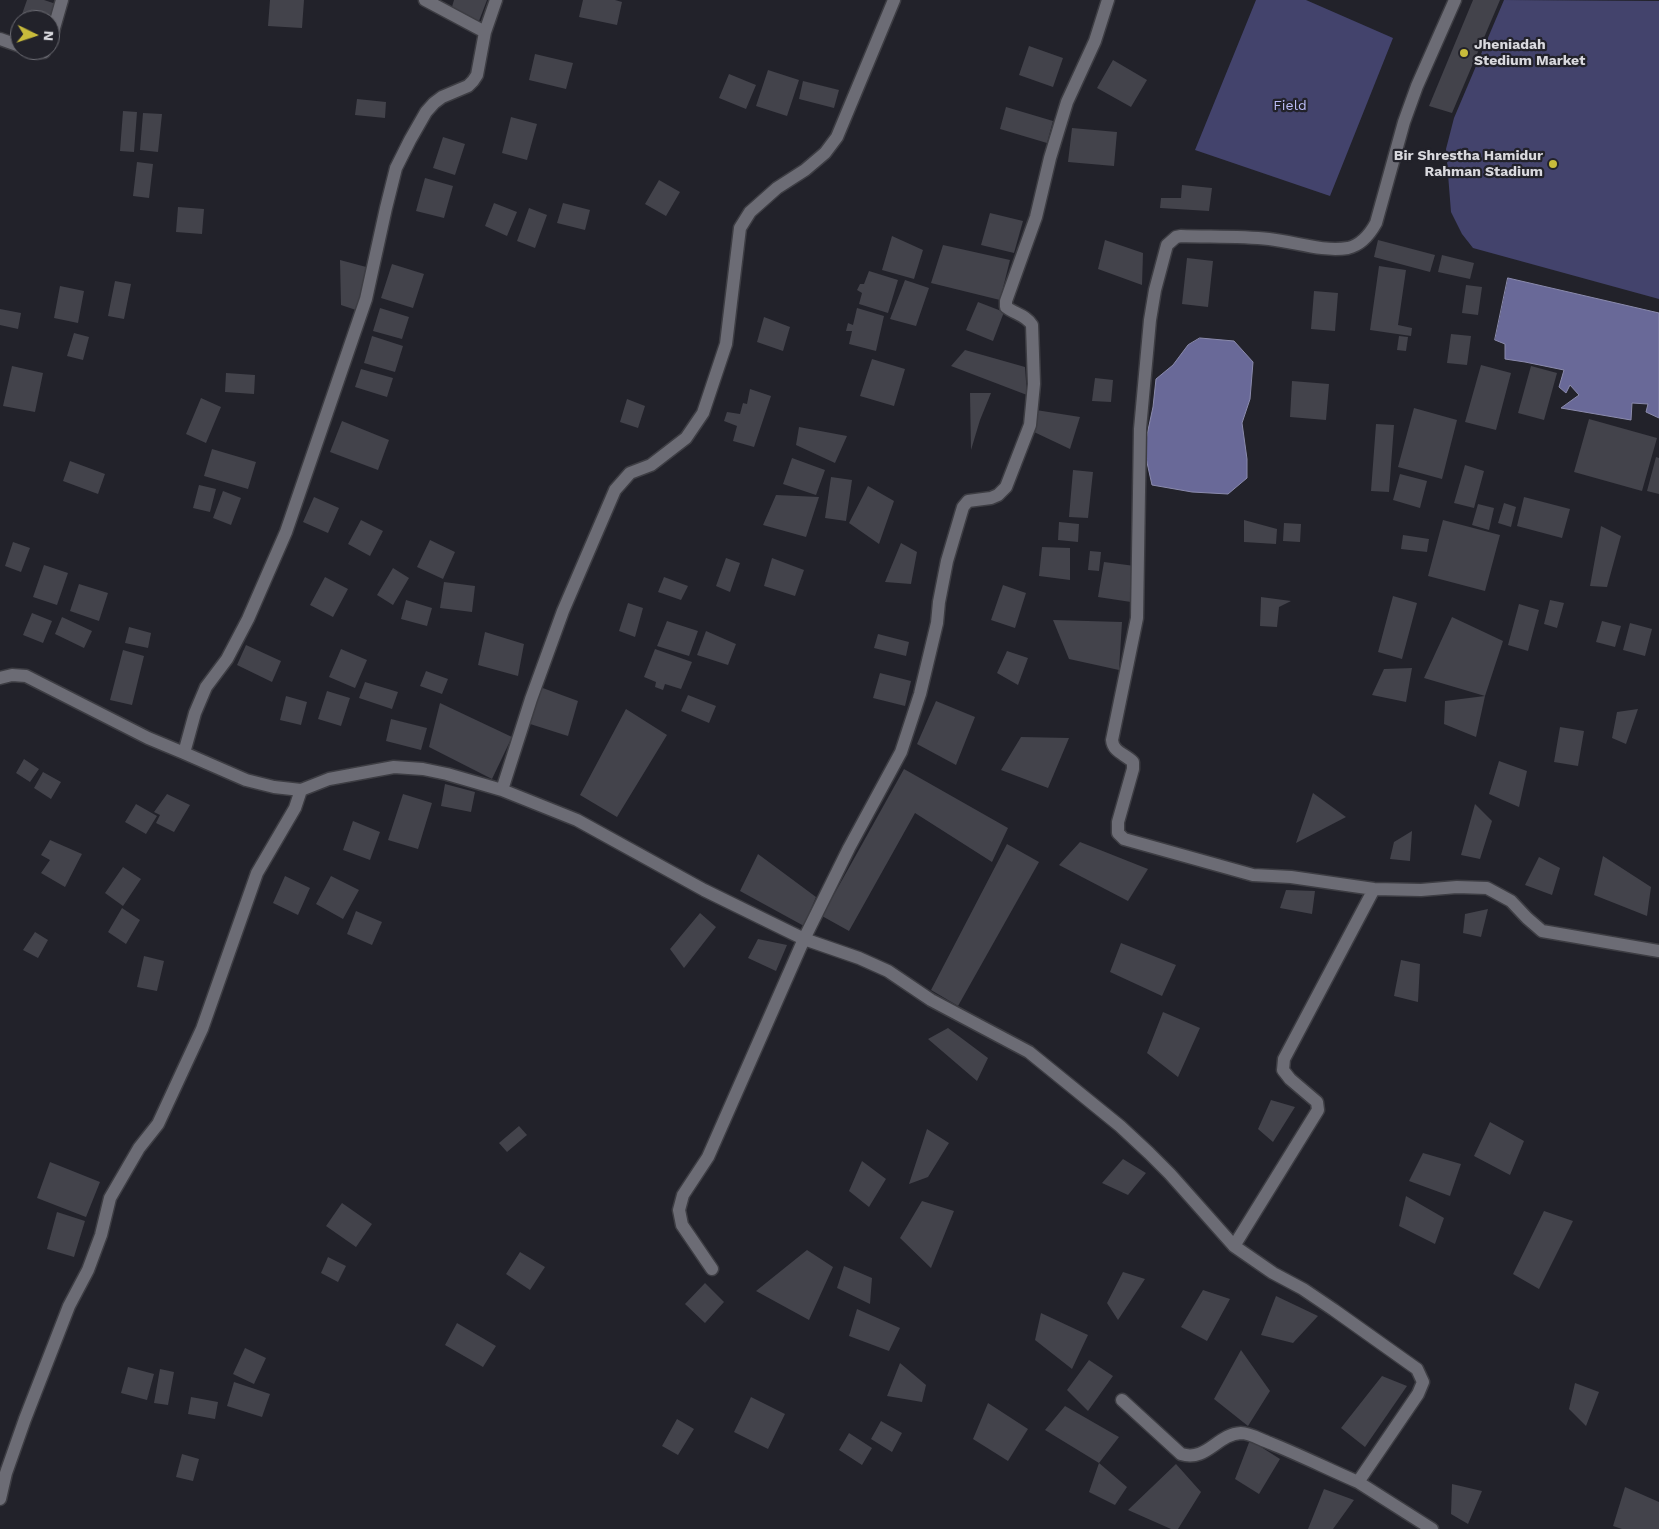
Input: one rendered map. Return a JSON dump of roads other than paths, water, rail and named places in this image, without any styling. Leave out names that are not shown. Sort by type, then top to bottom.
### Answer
[{"type":"street","points":[[425,0],[485,32]]},
{"type":"street","points":[[184,753],[195,714],[206,687],[227,659],[248,619],[286,532],[366,299],[396,168],[410,140],[434,103],[442,97],[468,86],[477,75],[485,32],[496,0]]},
{"type":"street","points":[[502,790],[537,682],[584,558],[615,490],[630,473],[651,465],[686,438],[703,413],[726,344],[740,228],[750,212],[777,188],[805,170],[825,153],[837,137],[894,0]]},
{"type":"street","points":[[712,1269],[682,1225],[679,1210],[683,1195],[708,1157],[804,939],[848,848],[901,752],[920,694],[937,623],[940,594],[947,561],[962,507],[968,501],[991,498],[998,495],[1006,487],[1030,425],[1034,384],[1032,325],[1028,318],[1012,312],[1006,306],[1006,301],[1036,217],[1050,158],[1067,102],[1095,41],[1108,0]]},
{"type":"street","points":[[1455,0],[1417,86],[1404,122],[1376,223],[1370,235],[1350,247],[1324,250],[1302,243],[1268,239],[1181,236],[1176,237],[1167,245],[1155,290],[1150,320],[1140,429],[1137,618],[1112,740],[1112,746],[1129,757],[1133,762],[1133,769],[1118,822],[1118,834],[1124,839],[1253,876],[1291,877],[1374,889],[1487,888],[1511,901],[1542,931],[1659,951]]},
{"type":"street","points":[[0,678],[12,675],[26,676],[148,738],[246,780],[274,787],[301,790],[329,779],[394,767],[423,769],[448,774],[502,790],[577,820],[704,890],[804,939],[888,970],[931,1000],[1029,1052],[1120,1126],[1149,1153],[1234,1246],[1273,1273],[1303,1289],[1417,1369],[1422,1382],[1418,1394],[1358,1482]]},
{"type":"street","points":[[0,1499],[6,1473],[25,1419],[69,1306],[88,1270],[101,1235],[110,1198],[138,1148],[158,1124],[202,1029],[257,873],[295,808],[301,790]]},
{"type":"street","points":[[1234,1246],[1318,1110],[1317,1102],[1290,1079],[1283,1070],[1284,1059],[1374,889]]},
{"type":"street","points":[[1122,1400],[1181,1454],[1189,1456],[1199,1455],[1228,1436],[1241,1433],[1307,1458],[1358,1482],[1432,1529]]},
{"type":"place","name":"Jheniadah Stedium Market","points":[[1464,53]]},
{"type":"place","name":"Bir Shrestha Hamidur Rahman Stadium","points":[[1553,164]]},
{"type":"park label","name":"Field","points":[[1290,106]]}]
